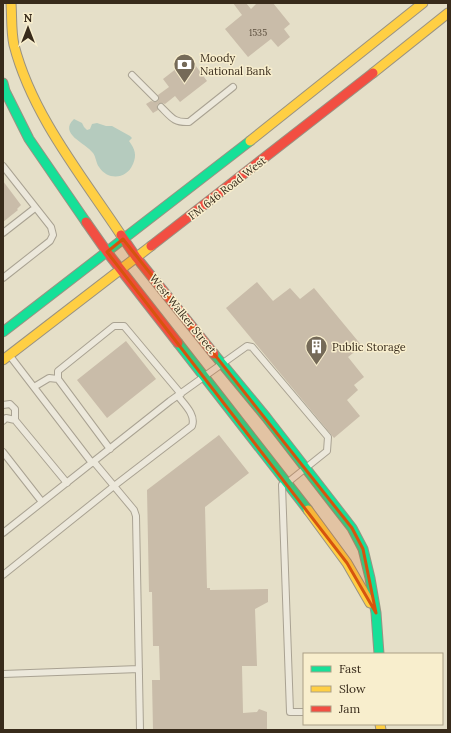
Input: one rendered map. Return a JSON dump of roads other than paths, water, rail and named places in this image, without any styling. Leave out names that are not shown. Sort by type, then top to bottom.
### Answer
[{"type":"street","name":"West Walker Street","points":[[11,3],[11,44],[26,81],[55,137],[136,257],[307,468],[352,528],[362,548],[370,578],[376,613],[379,653]]},
{"type":"street","name":"FM 646 Road West","points":[[3,332],[283,116],[423,3]]},
{"type":"street","name":"FM 646 Road West","points":[[6,358],[303,128],[448,13]]},
{"type":"street","name":"West Walker Street","points":[[3,83],[5,91],[29,139],[107,252],[347,562],[376,613]]},
{"type":"lane","points":[[132,75],[155,98]]},
{"type":"lane","points":[[161,107],[173,119],[180,123],[189,122],[233,87]]},
{"type":"lane","points":[[3,166],[51,227],[52,235],[50,242],[3,278]]},
{"type":"lane","points":[[3,233],[36,208]]},
{"type":"lane","points":[[3,575],[192,426],[194,421],[192,415],[179,395],[124,326],[114,326],[58,371],[58,379],[110,449]]},
{"type":"lane","points":[[4,532],[179,395],[247,346],[252,347],[328,437],[327,451],[307,468],[285,480],[290,712],[303,712]]},
{"type":"lane","points":[[6,358],[34,387],[93,462],[134,510],[136,516],[140,730]]},
{"type":"lane","points":[[34,387],[49,378],[58,379]]},
{"type":"lane","points":[[3,405],[10,404],[15,409],[15,420]]},
{"type":"lane","points":[[3,421],[6,418],[15,420],[67,483]]},
{"type":"lane","points":[[3,452],[42,502]]},
{"type":"lane","points":[[3,674],[139,669]]},
{"type":"place","name":"Moody National Bank","points":[[185,84]]},
{"type":"place","name":"Public Storage","points":[[316,366]]}]
